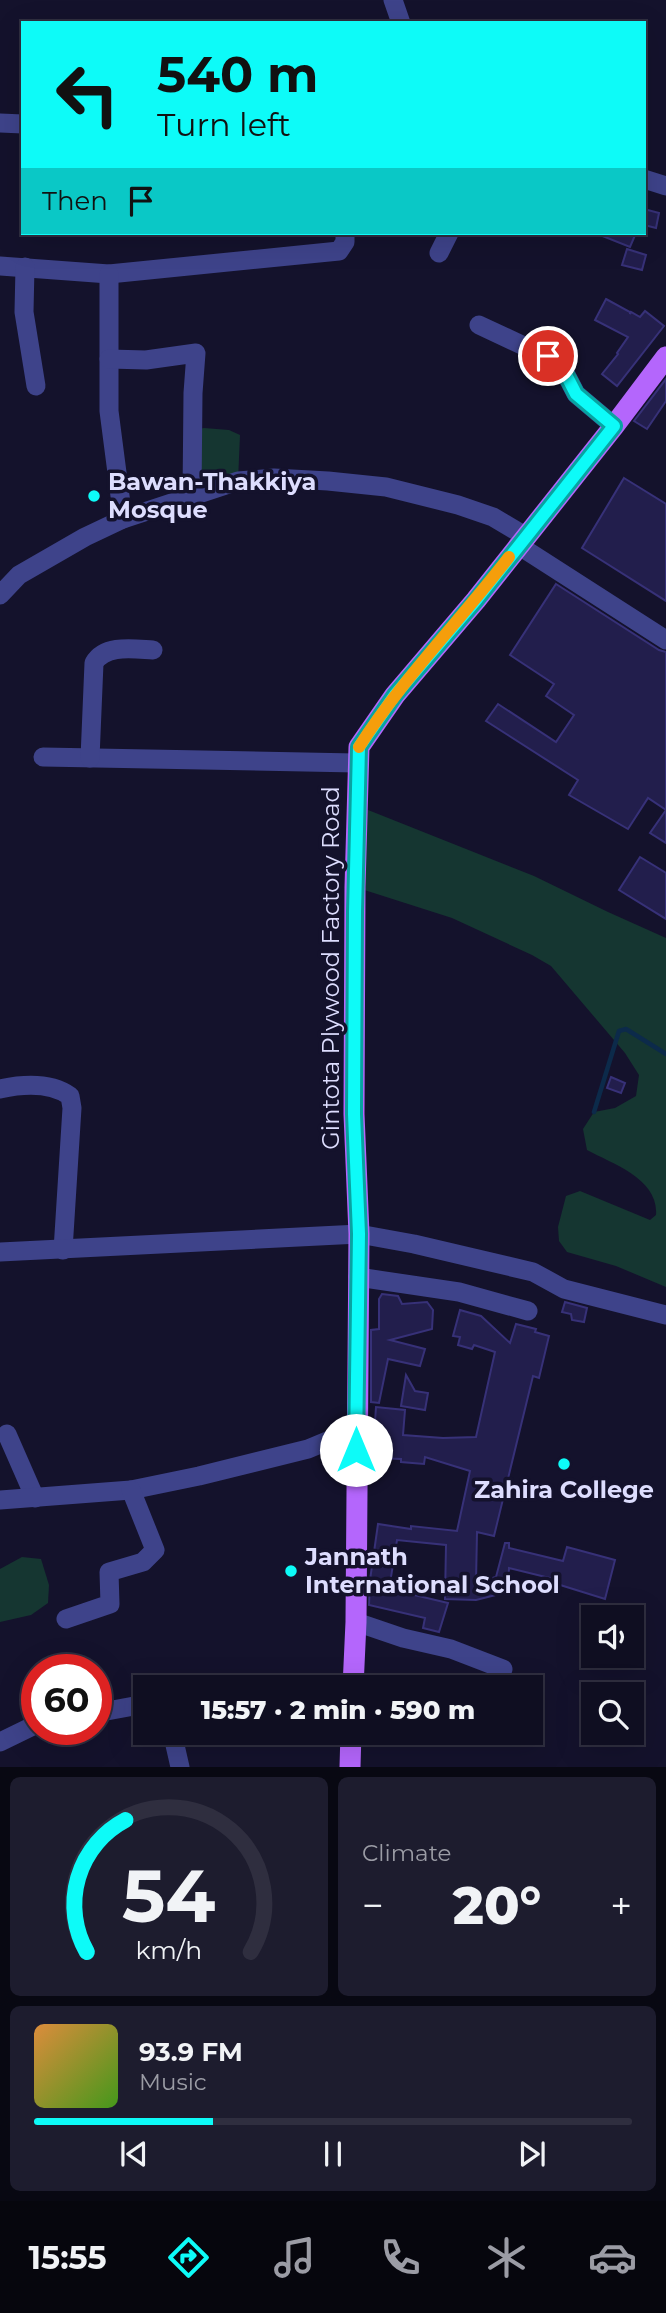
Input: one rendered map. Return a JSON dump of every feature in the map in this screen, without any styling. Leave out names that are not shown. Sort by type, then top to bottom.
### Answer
[{"type":"main road","name":"Gintota Plywood Factory Road","points":[[354,1675],[359,1234],[354,1114],[355,900],[356,763],[359,747],[395,695],[476,600],[666,357]]},
{"type":"main road","points":[[350,1767],[351,1745]]},
{"type":"street","points":[[393,0],[400,21]]},
{"type":"street","points":[[0,123],[21,124]]},
{"type":"street","points":[[646,180],[666,186]]},
{"type":"street","points":[[0,266],[109,274],[339,251],[345,242],[345,235]]},
{"type":"street","points":[[439,253],[448,235]]},
{"type":"street","points":[[26,267],[24,312],[36,386]]},
{"type":"street","points":[[109,274],[109,411],[123,519]]},
{"type":"street","points":[[479,325],[560,363],[576,394],[614,426]]},
{"type":"street","points":[[108,359],[146,360],[196,353],[192,495]]},
{"type":"street","points":[[0,595],[19,575],[85,537],[123,519],[192,495],[238,481],[274,478],[328,481],[386,487],[458,505],[493,517],[522,541],[664,635]]},
{"type":"street","points":[[90,758],[94,663],[98,656],[116,649],[153,650]]},
{"type":"street","points":[[43,757],[356,763]]},
{"type":"street","points":[[0,1089],[21,1084],[59,1089],[70,1096],[72,1108],[63,1250]]},
{"type":"street","points":[[0,1252],[359,1234],[533,1272],[564,1289],[666,1315]]},
{"type":"street","points":[[358,1277],[459,1292],[528,1311]]},
{"type":"street","points":[[0,1500],[131,1490],[308,1449],[356,1429]]},
{"type":"street","points":[[7,1434],[35,1498]]},
{"type":"street","points":[[66,1619],[110,1604],[109,1572],[143,1562],[155,1550],[131,1490]]},
{"type":"street","points":[[356,1622],[402,1638],[451,1649],[503,1669]]},
{"type":"street","points":[[112,1710],[133,1706]]},
{"type":"street","points":[[0,1742],[21,1732]]},
{"type":"street","points":[[175,1745],[180,1767]]},
{"type":"green space","points":[[192,430],[229,430],[240,435],[238,481],[192,495]]},
{"type":"green space","points":[[358,806],[534,876],[666,938],[666,1287],[616,1266],[567,1252],[559,1241],[558,1227],[566,1196],[580,1191],[650,1220],[656,1215],[655,1202],[642,1182],[621,1167],[587,1150],[583,1129],[594,1112],[615,1108],[636,1096],[639,1075],[625,1053],[551,966],[452,918],[355,887]]},
{"type":"green space","points":[[22,1557],[41,1559],[49,1585],[48,1603],[31,1615],[0,1622],[0,1569]]},
{"type":"building","points":[[646,210],[659,213],[656,228],[646,226]]},
{"type":"building","points":[[600,235],[635,235],[630,247]]},
{"type":"building","points":[[627,249],[646,255],[642,270],[622,265]]},
{"type":"building","points":[[606,299],[630,314],[631,312],[640,317],[645,311],[664,326],[617,386],[602,374],[628,337],[595,320]]},
{"type":"building","points":[[666,379],[666,401],[647,429],[634,421]]},
{"type":"building","points":[[624,478],[666,504],[666,601],[582,548]]},
{"type":"building","points":[[556,584],[666,652],[666,810],[648,798],[628,829],[569,795],[578,780],[486,721],[498,704],[556,742],[574,715],[546,696],[554,684],[510,655]]},
{"type":"building","points":[[666,810],[666,843],[650,833]]},
{"type":"building","points":[[640,857],[666,873],[666,919],[619,890]]},
{"type":"building","points":[[611,1077],[625,1083],[621,1093],[607,1088]]},
{"type":"building","points":[[382,1294],[398,1296],[402,1304],[427,1302],[433,1310],[432,1329],[390,1340],[425,1349],[420,1366],[388,1359],[379,1403],[371,1402],[371,1330],[379,1329],[379,1299]]},
{"type":"building","points":[[565,1302],[587,1308],[584,1322],[572,1320],[571,1314],[562,1312]]},
{"type":"building","points":[[460,1310],[481,1316],[510,1343],[516,1324],[536,1329],[535,1332],[549,1336],[539,1378],[533,1376],[494,1536],[477,1532],[476,1582],[496,1577],[505,1543],[509,1543],[509,1548],[563,1561],[567,1547],[615,1560],[605,1599],[557,1584],[558,1580],[509,1568],[508,1592],[476,1600],[445,1599],[446,1545],[397,1540],[389,1589],[448,1603],[439,1632],[423,1628],[425,1618],[369,1605],[378,1524],[457,1531],[470,1471],[425,1457],[424,1464],[401,1462],[401,1459],[374,1458],[374,1436],[376,1407],[405,1410],[403,1435],[476,1437],[495,1352],[474,1345],[472,1349],[458,1345],[460,1337],[453,1336]]},
{"type":"building","points":[[406,1375],[415,1391],[428,1393],[425,1410],[401,1406]]},
{"type":"waterway","points":[[594,1112],[619,1031],[626,1029],[666,1054]]},
{"type":"slow traffic","points":[[359,747],[395,695],[509,557]]},
{"type":"place","name":"Bawan-Thakkiya Mosque","points":[[94,496]]},
{"type":"place","name":"Zahira College","points":[[564,1464]]},
{"type":"place","name":"Jannath International School","points":[[291,1571]]},
{"type":"route","points":[[356,1450],[359,1234],[354,1114],[356,763],[359,747],[395,695],[476,600],[614,426],[576,394],[560,363],[548,356]]}]
